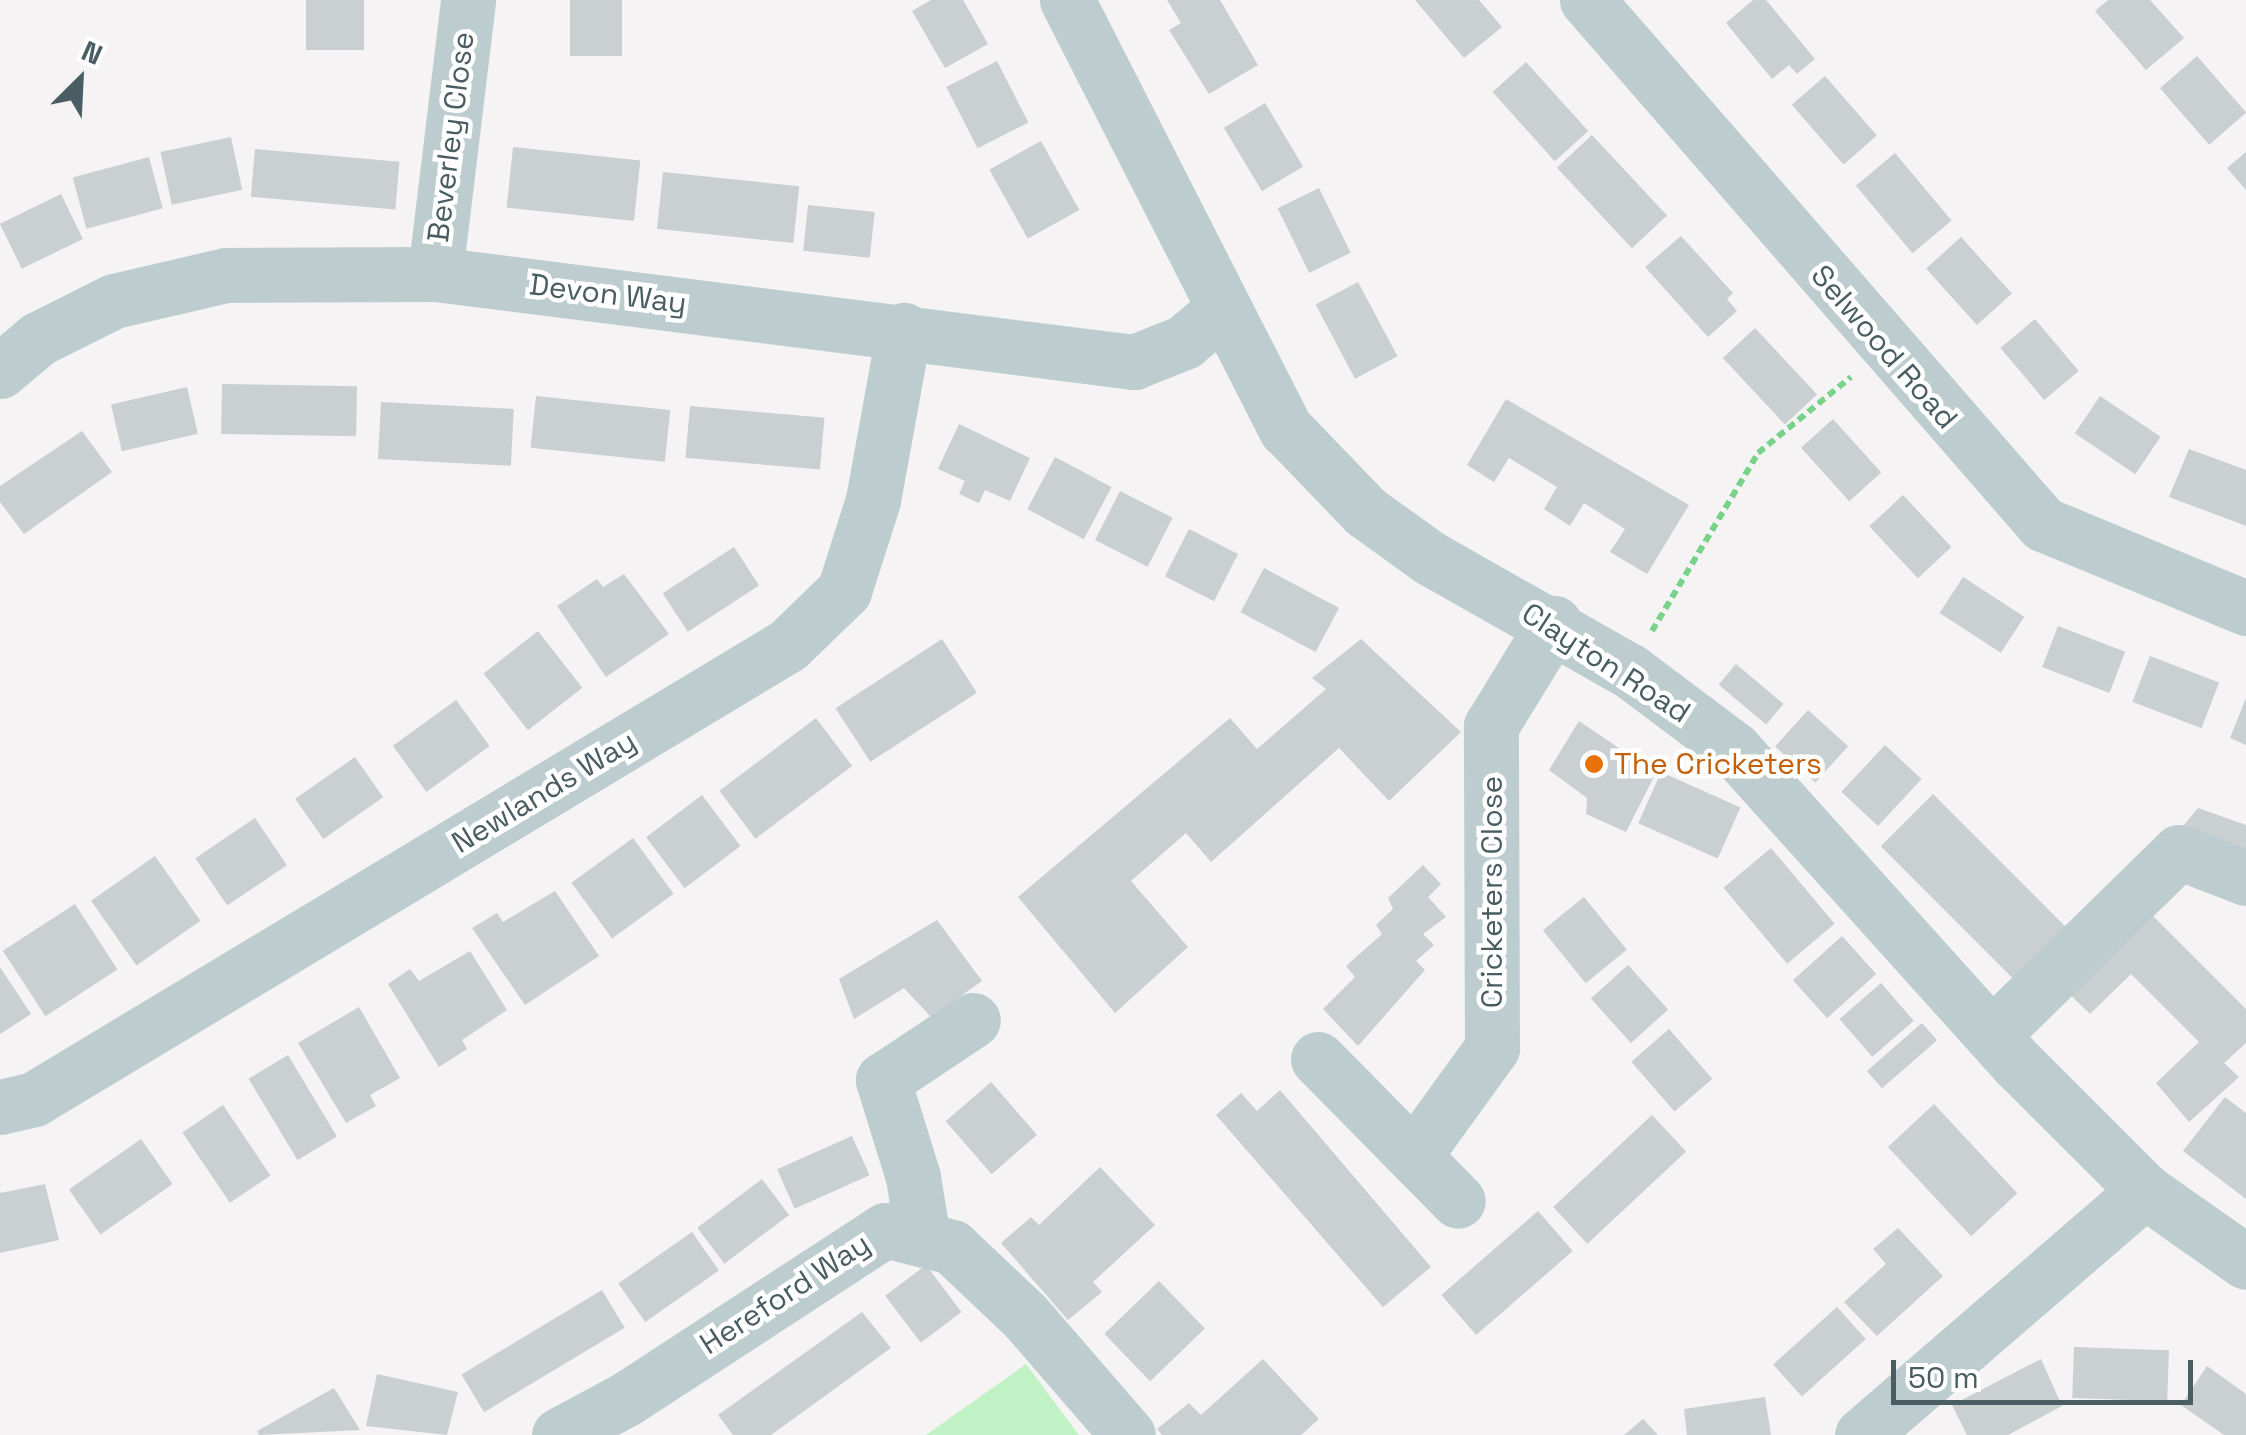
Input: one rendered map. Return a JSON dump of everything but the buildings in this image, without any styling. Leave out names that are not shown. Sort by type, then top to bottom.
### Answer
[{"type":"street","name":"Beverley Close","points":[[435,274],[468,0]]},
{"type":"street","name":"Clayton Road","points":[[1067,0],[1221,311],[1286,429],[1366,512],[1430,558],[1554,623],[1630,671],[1734,749],[1993,1034],[2145,1191],[2246,1262]]},
{"type":"street","name":"Selwood Road","points":[[1587,0],[1886,349],[2043,524],[2246,608]]},
{"type":"street","name":"Devon Way","points":[[0,371],[38,339],[114,301],[226,275],[435,274],[904,330],[1134,362],[1184,342],[1221,311]]},
{"type":"street","name":"Newlands Way","points":[[0,1107],[34,1099],[788,645],[844,590],[872,500],[904,330]]},
{"type":"street","name":"Cricketers Close","points":[[1416,1152],[1492,1048],[1492,726],[1554,623]]},
{"type":"street","points":[[1993,1034],[2179,852],[2246,878]]},
{"type":"street","points":[[924,1240],[913,1177],[883,1080],[973,1020]]},
{"type":"street","points":[[1318,1060],[1416,1152],[1458,1201]]},
{"type":"street","points":[[1862,1435],[2145,1191]]},
{"type":"street","name":"Hereford Way","points":[[559,1435],[626,1399],[885,1230],[952,1247],[1025,1316],[1128,1435]]},
{"type":"path","points":[[1630,671],[1758,453],[1886,349]]},
{"type":"green space","points":[[1026,1364],[1079,1435],[926,1435]]},
{"type":"place","name":"The Cricketers","points":[[1594,764]]}]
